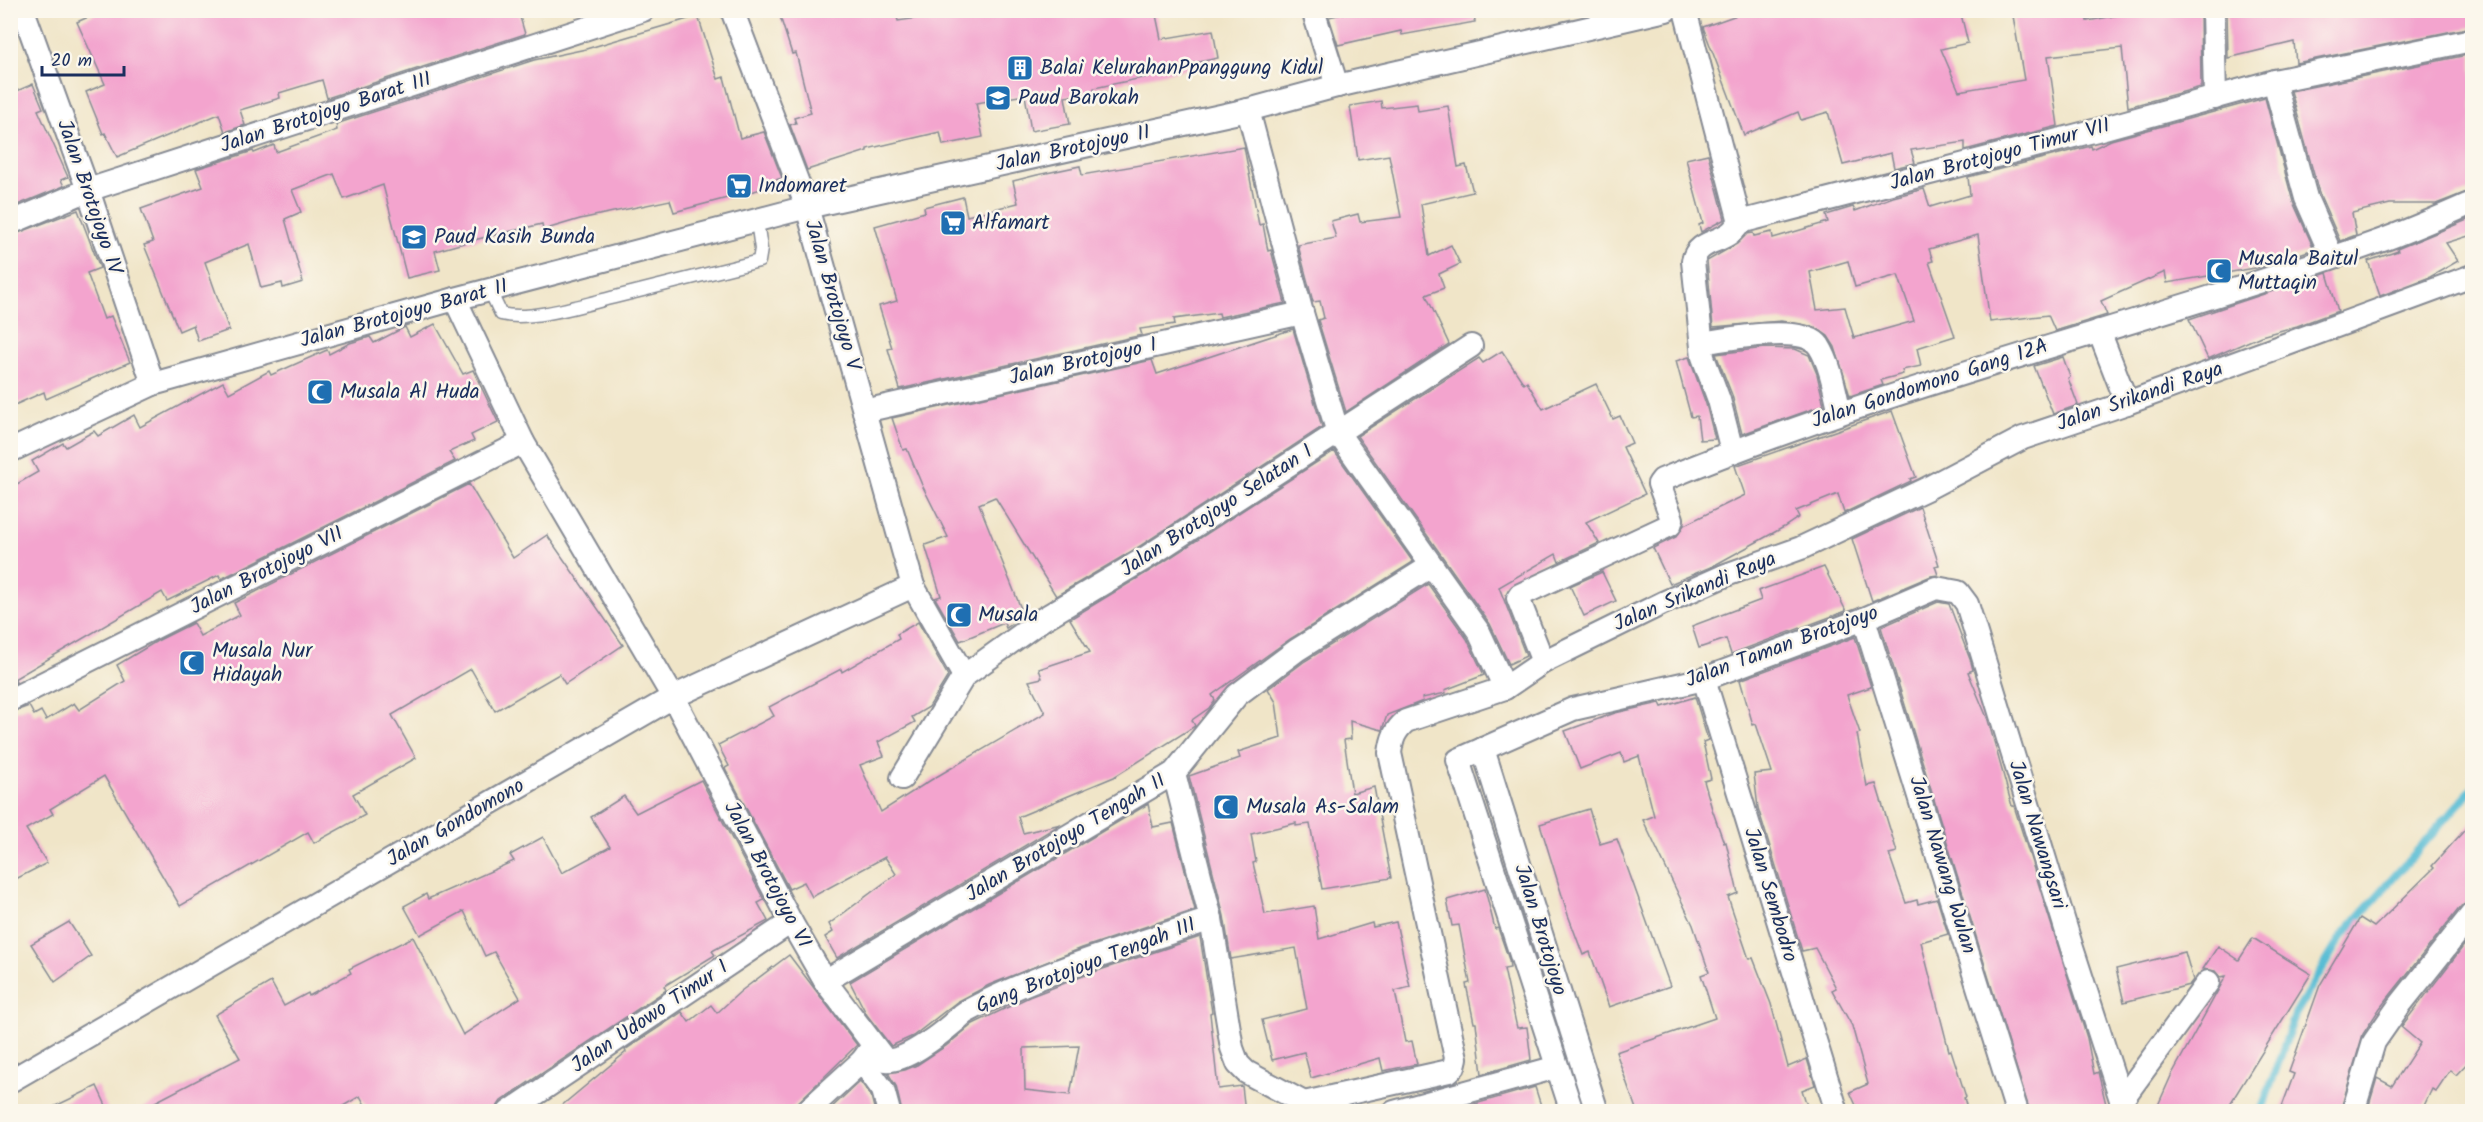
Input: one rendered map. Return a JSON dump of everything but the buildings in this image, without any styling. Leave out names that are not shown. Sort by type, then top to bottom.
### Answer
[{"type":"street","name":"Jalan Brotojoyo Barat III","points":[[10,223],[88,190],[643,10]]},
{"type":"street","name":"Jalan Brotojoyo V","points":[[732,10],[807,207],[913,586],[964,676]]},
{"type":"street","points":[[1313,10],[1337,86]]},
{"type":"street","name":"Jalan Brotojoyo II","points":[[807,207],[1248,110],[1337,86],[1666,10]]},
{"type":"street","points":[[1685,10],[1740,222],[1729,233],[1704,245],[1695,254],[1693,261],[1702,357],[1719,400],[1732,451]]},
{"type":"street","points":[[2213,10],[2215,98]]},
{"type":"street","name":"Jalan Brotojoyo IV","points":[[24,14],[88,190],[153,384]]},
{"type":"street","name":"Jalan Brotojoyo Timur VII","points":[[1740,222],[2274,81],[2472,39]]},
{"type":"street","points":[[2274,81],[2306,198],[2332,257]]},
{"type":"street","points":[[1248,110],[1302,313],[1338,433],[1479,632],[1505,688]]},
{"type":"street","name":"Jalan Gondomono Gang 12A","points":[[1543,662],[1518,602],[1520,595],[1670,525],[1672,519],[1659,482],[1732,451],[1840,413],[2099,331],[2171,311],[2382,240],[2472,203]]},
{"type":"street","name":"Jalan Brotojoyo Barat II","points":[[10,451],[153,384],[455,299],[807,207]]},
{"type":"street","name":"Jalan Srikandi Raya","points":[[1304,1107],[1449,1071],[1454,1066],[1456,1058],[1390,753],[1396,729],[1406,721],[1505,688],[1543,662],[1726,574],[1801,548],[1926,489],[2023,438],[2127,404],[2472,276]]},
{"type":"street","points":[[455,299],[524,442],[674,697]]},
{"type":"street","name":"Jalan Brotojoyo I","points":[[864,411],[1302,313]]},
{"type":"street","points":[[2099,331],[2127,404]]},
{"type":"street","points":[[1701,342],[1784,335],[1812,339],[1819,345],[1826,360],[1840,413]]},
{"type":"street","name":"Jalan Brotojoyo Selatan I","points":[[964,676],[1043,619],[1144,560],[1471,345]]},
{"type":"street","name":"Jalan Brotojoyo VII","points":[[10,700],[524,442]]},
{"type":"street","name":"Jalan Brotojoyo Tengah II","points":[[825,981],[1174,773],[1227,704],[1237,695],[1297,650],[1431,566]]},
{"type":"street","name":"Jalan Gondomono","points":[[10,1081],[674,697],[913,586]]},
{"type":"street","name":"Jalan Taman Brotojoyo","points":[[1458,760],[1574,709],[1704,679],[1864,619],[1936,588]]},
{"type":"street","name":"Jalan Nawangsari","points":[[1936,588],[1958,592],[1967,604],[2123,1106]]},
{"type":"street","name":"Jalan Nawang Wulan","points":[[1864,619],[2018,1112]]},
{"type":"street","points":[[902,778],[964,676]]},
{"type":"street","name":"Jalan Sembodro","points":[[1704,679],[1837,1112]]},
{"type":"street","name":"Jalan Brotojoyo VI","points":[[674,697],[791,922],[868,1053],[889,1112]]},
{"type":"street","name":"Jalan Brotojoyo","points":[[1483,749],[1597,1112]]},
{"type":"street","name":"Jalan Brotojoyo","points":[[1458,760],[1572,1112]]},
{"type":"street","points":[[1174,773],[1211,919],[1232,1048],[1238,1064],[1246,1072],[1304,1107]]},
{"type":"street","points":[[2353,1112],[2374,1042],[2399,1006],[2472,914]]},
{"type":"street","name":"Gang Brotojoyo Tengah III","points":[[868,1053],[886,1060],[903,1056],[918,1049],[953,1024],[964,1013],[1046,977],[1211,919]]},
{"type":"street","name":"Jalan Udowo Timur I","points":[[509,1112],[791,922]]},
{"type":"street","name":"Jalan Nawangsari","points":[[2123,1106],[2208,982]]},
{"type":"street","points":[[806,1112],[868,1053]]},
{"type":"street","points":[[1394,1112],[1557,1067]]},
{"type":"lane","points":[[489,291],[501,314],[512,317],[524,316],[573,307],[759,261],[762,249],[757,221]]},
{"type":"waterway","points":[[2261,1112],[2295,1015],[2341,937],[2472,789]]},
{"type":"place","name":"Balai KelurahanPpanggung Kidul","points":[[1020,68]]},
{"type":"place","name":"Paud Barokah","points":[[998,98]]},
{"type":"place","name":"Indomaret","points":[[739,186]]},
{"type":"place","name":"Alfamart","points":[[953,223]]},
{"type":"place","name":"Paud Kasih Bunda","points":[[414,237]]},
{"type":"place","name":"Musala Baitul Muttaqin","points":[[2219,271]]},
{"type":"place","name":"Musala Al Huda","points":[[320,392]]},
{"type":"place","name":"Musala","points":[[959,615]]},
{"type":"place","name":"Musala Nur Hidayah","points":[[192,663]]},
{"type":"place","name":"Musala As-Salam","points":[[1226,807]]}]
